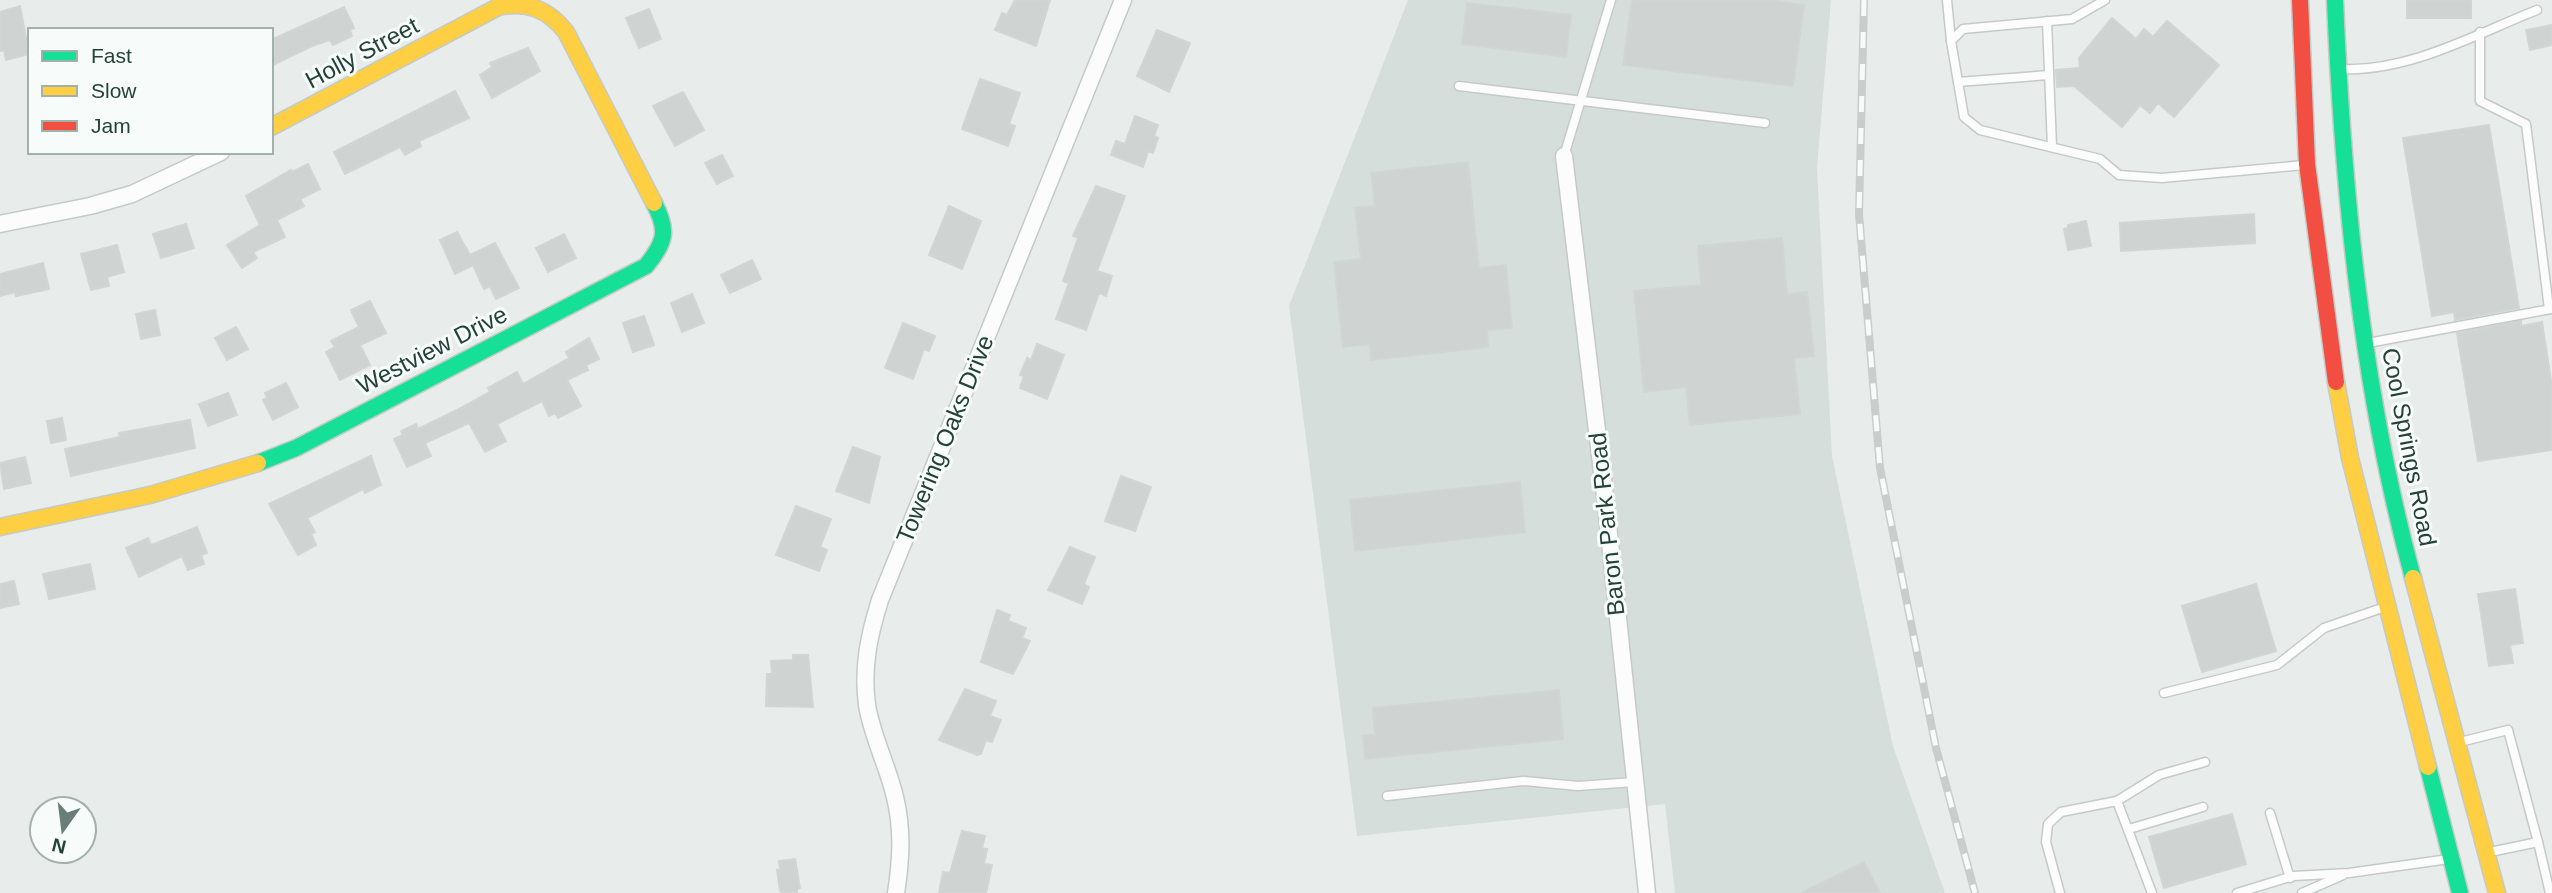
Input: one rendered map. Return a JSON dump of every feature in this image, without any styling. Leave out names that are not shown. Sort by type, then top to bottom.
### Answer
[{"type":"main road","name":"Cool Springs Road","points":[[2300,0],[2307,164],[2330,350],[2350,458],[2388,606],[2470,856],[2497,893]]},
{"type":"main road","name":"Cool Springs Road","points":[[2335,0],[2336,69],[2365,343],[2389,480],[2405,549],[2458,743],[2470,856],[2460,893]]},
{"type":"main road","name":"Holly Street","points":[[273,126],[498,7],[522,3],[548,12],[559,22],[575,50]]},
{"type":"main road","name":"Westview Drive","points":[[0,527],[194,486],[246,470],[296,448],[646,266],[662,246],[663,220],[575,50]]},
{"type":"main road","points":[[2330,350],[2365,343]]},
{"type":"street","name":"Towering Oaks Drive","points":[[896,893],[901,834],[896,798],[867,707],[865,664],[870,634],[885,587],[1123,0]]},
{"type":"street","points":[[0,224],[90,206],[132,194],[217,154]]},
{"type":"street","name":"Baron Park Road","points":[[1564,156],[1606,505],[1647,893]]},
{"type":"lane","points":[[1564,156],[1611,0]]},
{"type":"lane","points":[[1947,0],[1964,117],[1980,130],[2100,159],[2119,175],[2162,178],[2307,164]]},
{"type":"lane","points":[[1951,41],[1963,29],[2072,19],[2103,1]]},
{"type":"lane","points":[[2336,69],[2386,65],[2537,10]]},
{"type":"lane","points":[[2047,21],[2052,148]]},
{"type":"lane","points":[[2365,343],[2550,309],[2526,124],[2480,101],[2480,32]]},
{"type":"lane","points":[[1958,82],[2049,75]]},
{"type":"lane","points":[[1459,86],[1582,98],[1765,123]]},
{"type":"lane","points":[[2164,693],[2277,665],[2324,628],[2388,606]]},
{"type":"lane","points":[[2458,743],[2508,730],[2550,893]]},
{"type":"lane","points":[[2060,893],[2046,842],[2048,824],[2061,812],[2117,801],[2159,775],[2205,762]]},
{"type":"lane","points":[[1387,796],[1523,781],[1577,786],[1634,782]]},
{"type":"lane","points":[[2117,801],[2152,893]]},
{"type":"lane","points":[[2129,829],[2203,807]]},
{"type":"lane","points":[[2270,813],[2290,878]]},
{"type":"lane","points":[[2237,893],[2290,878],[2349,873],[2470,856],[2538,842]]},
{"type":"lane","points":[[2302,893],[2349,873]]},
{"type":"shaded area","points":[[1408,0],[1831,0],[1817,168],[1832,456],[1893,746],[1945,893],[1675,893],[1665,804],[1357,836],[1289,306]]},
{"type":"building","points":[[1015,0],[1050,0],[1036,46],[995,30],[1002,13],[1007,15]]},
{"type":"building","points":[[1632,0],[1769,0],[1804,5],[1793,86],[1623,65]]},
{"type":"building","points":[[2407,0],[2471,0],[2471,18],[2407,18]]},
{"type":"building","points":[[1467,3],[1571,15],[1566,57],[1462,44]]},
{"type":"building","points":[[20,6],[28,54],[6,60],[4,50],[0,51],[0,12]]},
{"type":"building","points":[[344,7],[354,28],[350,30],[352,36],[333,45],[330,40],[312,46],[273,65],[273,39]]},
{"type":"building","points":[[649,9],[661,39],[639,48],[626,18]]},
{"type":"building","points":[[2112,18],[2136,39],[2144,29],[2153,37],[2167,21],[2219,65],[2174,117],[2158,103],[2150,113],[2140,105],[2122,127],[2074,86],[2057,87],[2056,70],[2080,68],[2079,58]]},
{"type":"building","points":[[2552,25],[2552,45],[2530,50],[2526,30]]},
{"type":"building","points":[[1157,30],[1190,43],[1169,92],[1137,76]]},
{"type":"building","points":[[528,48],[540,71],[492,98],[480,75],[492,67],[490,63]]},
{"type":"building","points":[[980,79],[1020,93],[1009,124],[1015,126],[1008,146],[962,129]]},
{"type":"building","points":[[455,91],[469,118],[419,141],[421,146],[405,155],[400,147],[345,174],[334,152]]},
{"type":"building","points":[[683,92],[704,130],[675,146],[653,106]]},
{"type":"building","points":[[1135,116],[1158,125],[1154,136],[1158,138],[1153,153],[1148,151],[1143,167],[1111,155],[1116,141],[1125,144]]},
{"type":"building","points":[[2489,125],[2519,308],[2455,320],[2454,312],[2432,316],[2403,138]]},
{"type":"building","points":[[722,155],[733,176],[717,184],[705,163]]},
{"type":"building","points":[[1468,162],[1479,268],[1506,265],[1512,328],[1487,330],[1488,347],[1371,360],[1370,344],[1343,347],[1334,262],[1361,259],[1355,208],[1375,206],[1371,173]]},
{"type":"building","points":[[308,164],[320,189],[300,199],[304,206],[277,220],[285,237],[253,252],[257,258],[242,268],[227,245],[260,225],[246,196],[291,170],[292,172]]},
{"type":"building","points":[[1096,186],[1125,196],[1097,271],[1112,276],[1106,296],[1099,293],[1086,330],[1056,319],[1069,283],[1063,281],[1078,238],[1073,236]]},
{"type":"building","points":[[949,206],[981,221],[962,269],[929,255]]},
{"type":"building","points":[[2254,214],[2255,243],[2121,251],[2120,223]]},
{"type":"building","points":[[2086,221],[2091,246],[2068,250],[2064,229],[2068,228],[2068,225]]},
{"type":"building","points":[[186,224],[194,248],[161,258],[153,234]]},
{"type":"building","points":[[457,232],[470,255],[495,243],[519,288],[496,299],[490,286],[484,289],[473,265],[455,274],[440,240]]},
{"type":"building","points":[[564,234],[576,258],[548,272],[536,248]]},
{"type":"building","points":[[1782,238],[1787,294],[1807,292],[1814,356],[1794,358],[1800,414],[1690,425],[1686,387],[1644,392],[1634,291],[1701,285],[1698,246]]},
{"type":"building","points":[[117,245],[124,272],[107,277],[109,286],[91,290],[81,254]]},
{"type":"building","points":[[752,260],[761,279],[730,293],[721,275]]},
{"type":"building","points":[[43,263],[49,289],[16,296],[15,292],[0,296],[0,274]]},
{"type":"building","points":[[692,294],[704,323],[682,332],[671,303]]},
{"type":"building","points":[[370,301],[386,333],[360,345],[370,365],[340,380],[326,352],[335,347],[331,341],[359,327],[351,310]]},
{"type":"building","points":[[155,310],[160,335],[141,339],[136,314]]},
{"type":"building","points":[[644,316],[654,345],[633,352],[623,323]]},
{"type":"building","points":[[2521,321],[2521,326],[2542,322],[2552,387],[2552,450],[2478,461],[2457,333]]},
{"type":"building","points":[[903,323],[935,336],[929,351],[924,349],[913,379],[885,368]]},
{"type":"building","points":[[236,327],[248,349],[227,360],[215,338]]},
{"type":"building","points":[[589,338],[599,359],[586,365],[588,370],[567,380],[581,406],[558,418],[555,413],[549,416],[542,401],[497,424],[506,441],[485,452],[469,423],[425,443],[431,456],[407,467],[394,439],[403,435],[401,431],[416,424],[418,429],[461,408],[490,392],[488,388],[517,372],[523,384],[569,358],[566,352]]},
{"type":"building","points":[[1037,344],[1064,355],[1047,399],[1020,388],[1024,376],[1020,375],[1027,358],[1031,360]]},
{"type":"building","points":[[286,383],[298,407],[273,420],[263,400],[267,398],[265,393]]},
{"type":"building","points":[[228,393],[237,415],[208,426],[199,404]]},
{"type":"building","points":[[62,418],[66,440],[51,443],[47,421]]},
{"type":"building","points":[[190,420],[195,448],[71,476],[65,449],[120,437],[119,433]]},
{"type":"building","points":[[853,447],[880,457],[869,503],[836,491]]},
{"type":"building","points":[[371,456],[381,485],[365,493],[363,489],[307,518],[315,532],[311,534],[316,545],[298,555],[269,504]]},
{"type":"building","points":[[25,457],[31,483],[4,489],[0,463]]},
{"type":"building","points":[[1121,476],[1151,487],[1135,531],[1105,521]]},
{"type":"building","points":[[1520,482],[1525,532],[1355,551],[1350,500]]},
{"type":"building","points":[[796,506],[831,519],[820,547],[827,550],[819,571],[776,555]]},
{"type":"building","points":[[197,527],[207,553],[201,555],[204,564],[188,570],[182,556],[139,577],[126,548],[148,538],[151,545]]},
{"type":"building","points":[[1070,547],[1095,557],[1084,584],[1089,587],[1082,604],[1048,590]]},
{"type":"building","points":[[90,564],[95,589],[49,599],[43,574]]},
{"type":"building","points":[[14,581],[19,604],[0,608],[0,584]]},
{"type":"building","points":[[2256,584],[2276,651],[2202,672],[2182,606]]},
{"type":"building","points":[[2515,589],[2523,643],[2510,645],[2513,663],[2489,666],[2478,594]]},
{"type":"building","points":[[997,610],[1010,615],[1008,621],[1026,628],[1022,638],[1030,641],[1013,674],[981,662]]},
{"type":"building","points":[[793,655],[808,655],[813,707],[766,706],[767,674],[772,674],[771,661],[793,660]]},
{"type":"building","points":[[965,689],[996,701],[990,716],[1001,720],[992,742],[986,740],[981,754],[977,755],[939,740]]},
{"type":"building","points":[[1559,690],[1563,739],[1365,759],[1363,736],[1375,735],[1373,708]]},
{"type":"building","points":[[2232,814],[2246,864],[2164,888],[2149,837]]},
{"type":"building","points":[[962,831],[985,836],[982,848],[987,849],[984,864],[992,865],[986,893],[939,893],[943,872],[950,873]]},
{"type":"building","points":[[795,859],[800,888],[797,893],[783,893],[780,891],[777,870],[780,870],[779,861]]},
{"type":"building","points":[[1864,862],[1880,893],[1801,893]]},
{"type":"railway","points":[[1864,0],[1859,214],[1880,468],[1936,748],[1975,893]]},
{"type":"traffic: fast","points":[[2335,0],[2343,146],[2358,291],[2380,436],[2413,578]]},
{"type":"traffic: fast","points":[[258,463],[296,448],[646,266],[663,236],[662,221],[654,203]]},
{"type":"traffic: fast","points":[[2428,767],[2460,893]]},
{"type":"traffic: slow","points":[[273,126],[498,7],[528,6],[544,12],[566,32],[654,203]]},
{"type":"traffic: slow","points":[[2336,382],[2350,458],[2428,767]]},
{"type":"traffic: slow","points":[[0,527],[150,495],[258,463]]},
{"type":"traffic: slow","points":[[2413,578],[2497,893]]},
{"type":"traffic: jam","points":[[2300,0],[2307,164],[2336,382]]}]
